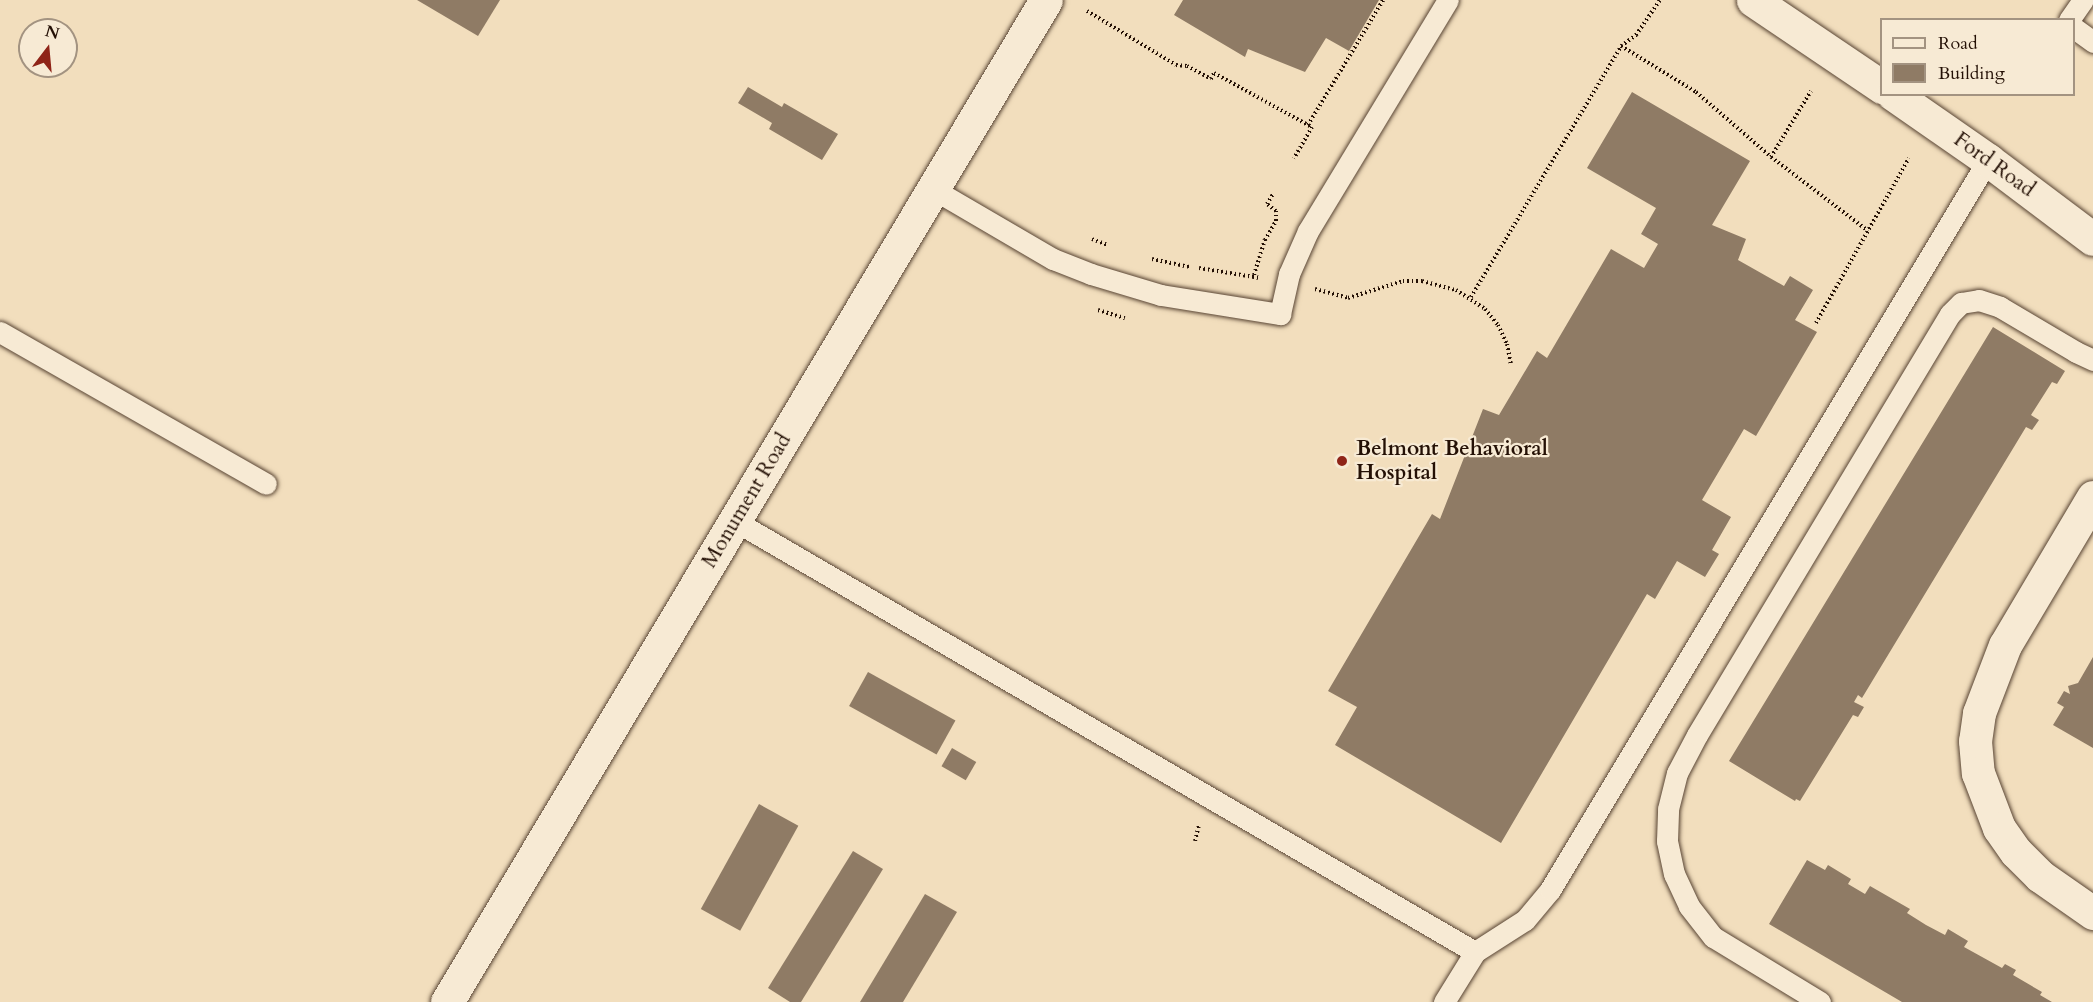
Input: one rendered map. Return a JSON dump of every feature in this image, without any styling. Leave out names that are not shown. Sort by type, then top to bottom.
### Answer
[{"type":"street","name":"Monument Road","points":[[447,1002],[1046,0]]},
{"type":"street","points":[[1754,0],[1880,86]]},
{"type":"street","name":"Ford Road","points":[[1896,96],[1988,160],[2093,239]]},
{"type":"street","points":[[2091,906],[2040,876],[2016,852],[1999,828],[1978,773],[1975,741],[1982,702],[2005,645],[2093,496]]},
{"type":"lane","points":[[933,189],[1053,259],[1091,274],[1161,295],[1280,314],[1289,274],[1308,231],[1449,0]]},
{"type":"lane","points":[[2070,18],[2083,0]]},
{"type":"lane","points":[[2075,29],[2093,42]]},
{"type":"lane","points":[[1444,1002],[1475,952],[1525,920],[1550,890],[1988,160]]},
{"type":"lane","points":[[1820,1002],[1713,937],[1689,906],[1674,874],[1667,841],[1668,809],[1677,773],[1697,735],[1955,308],[1961,303],[1979,300],[2000,307],[2093,360]]},
{"type":"lane","points":[[0,332],[266,484]]},
{"type":"lane","points":[[735,521],[1475,952]]},
{"type":"path","points":[[1308,125],[1383,0]]},
{"type":"path","points":[[1470,297],[1621,46],[1636,35],[1660,0]]},
{"type":"path","points":[[1087,11],[1176,65],[1187,66],[1211,79],[1214,73],[1312,127],[1294,158]]},
{"type":"path","points":[[1621,46],[1696,92],[1771,157],[1868,231]]},
{"type":"path","points":[[1771,157],[1811,90]]},
{"type":"path","points":[[1816,322],[1909,158]]},
{"type":"path","points":[[1254,275],[1264,240],[1276,221],[1276,211],[1267,204],[1273,194]]},
{"type":"path","points":[[1092,239],[1112,247]]},
{"type":"path","points":[[1145,257],[1191,267],[1254,275],[1262,279]]},
{"type":"path","points":[[1309,287],[1348,298],[1390,283],[1422,281],[1440,284],[1470,297],[1485,309],[1507,344],[1512,364]]},
{"type":"building","points":[[417,0],[500,0],[478,36]]},
{"type":"building","points":[[1183,0],[1379,0],[1349,51],[1326,38],[1305,72],[1248,49],[1245,57],[1174,15]]},
{"type":"building","points":[[748,87],[782,107],[784,103],[838,134],[822,160],[769,129],[772,123],[738,103]]},
{"type":"building","points":[[1632,92],[1750,161],[1712,225],[1746,239],[1738,260],[1784,286],[1790,276],[1813,290],[1795,320],[1817,332],[1756,436],[1744,429],[1702,500],[1731,517],[1712,550],[1719,554],[1705,577],[1677,561],[1655,599],[1647,594],[1501,843],[1335,745],[1357,707],[1328,691],[1432,514],[1440,519],[1483,409],[1499,415],[1537,351],[1547,358],[1611,249],[1644,268],[1658,244],[1641,234],[1656,208],[1587,168]]},
{"type":"building","points":[[1993,327],[2065,371],[2057,384],[2052,382],[2031,415],[2039,420],[2032,430],[2026,427],[1862,698],[1858,695],[1854,702],[1864,707],[1858,717],[1853,715],[1800,801],[1796,799],[1795,801],[1729,761]]},
{"type":"building","points":[[2093,657],[2093,748],[2053,725],[2064,707],[2057,703],[2064,691],[2070,694],[2068,686],[2078,683]]},
{"type":"building","points":[[868,672],[955,720],[937,755],[849,706]]},
{"type":"building","points":[[952,748],[976,762],[966,780],[942,766]]},
{"type":"building","points":[[759,804],[798,826],[740,931],[701,909]]},
{"type":"building","points":[[853,851],[883,869],[801,1002],[790,1002],[768,988]]},
{"type":"building","points":[[1807,860],[1825,870],[1828,865],[1851,879],[1848,884],[1865,894],[1870,886],[1910,909],[1907,913],[1945,935],[1948,929],[1968,941],[1964,947],[2002,968],[2005,964],[2016,970],[2013,975],[2042,992],[2040,995],[2052,1002],[1902,1002],[1769,924]]},
{"type":"building","points":[[925,894],[957,912],[903,1002],[860,1002]]},
{"type":"place","name":"Belmont Behavioral Hospital","points":[[1342,461]]}]
